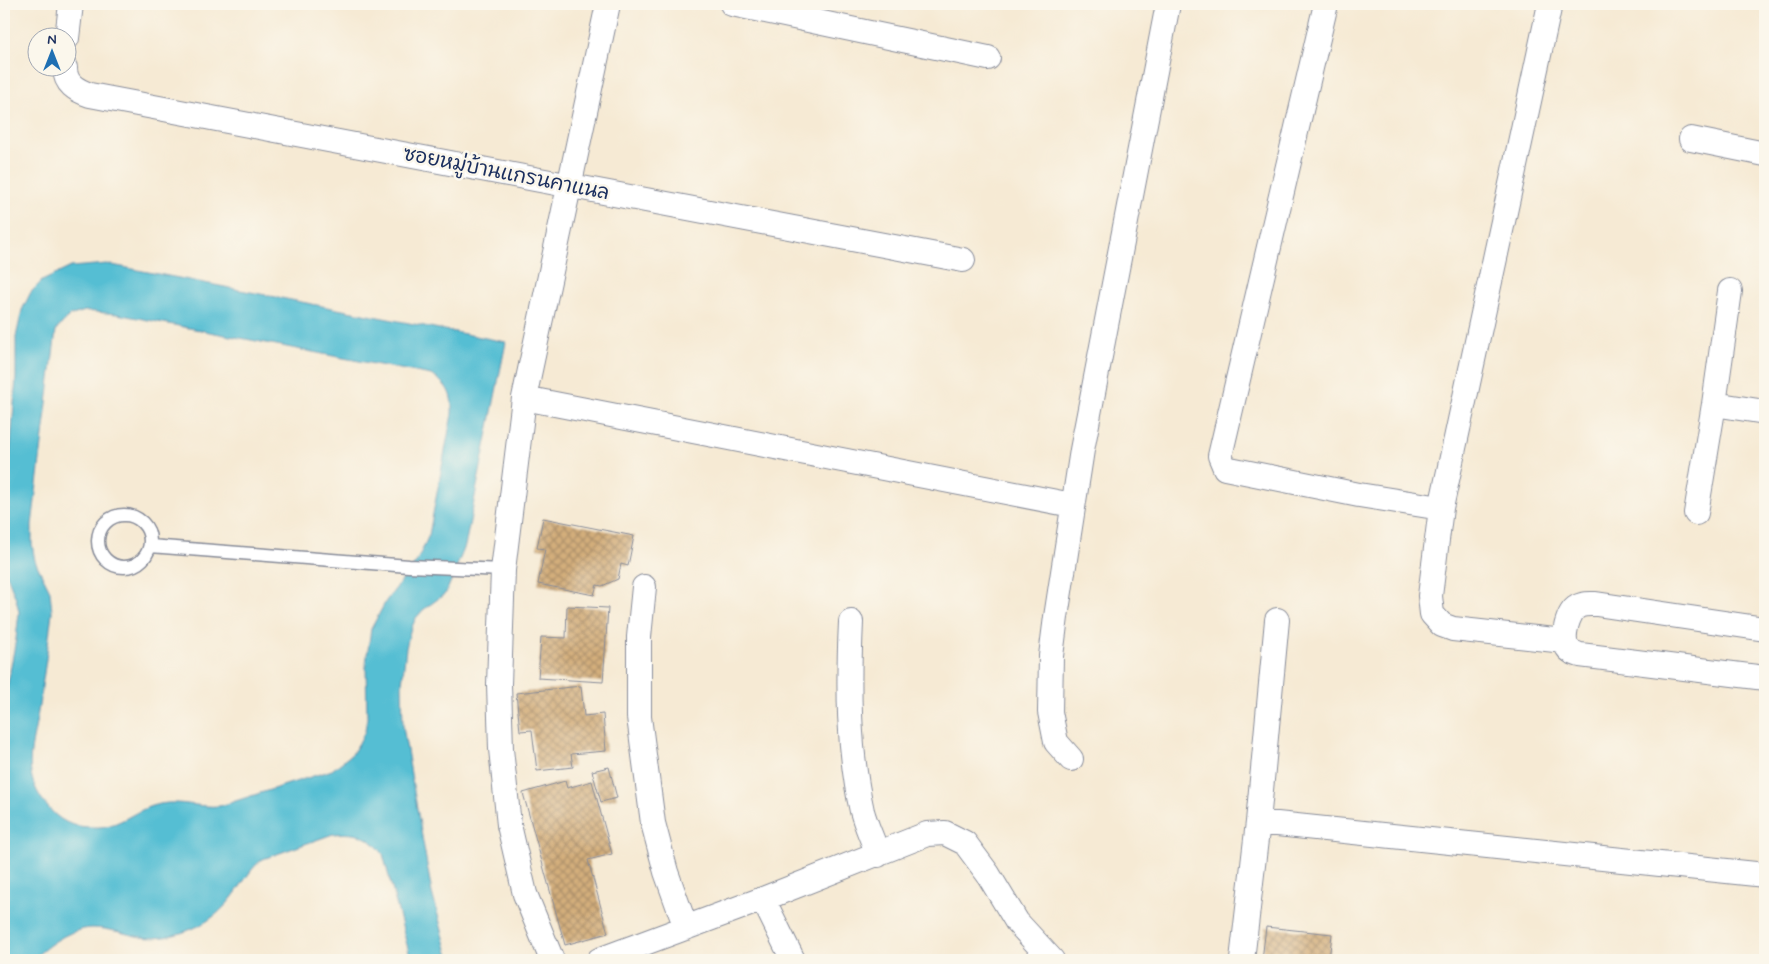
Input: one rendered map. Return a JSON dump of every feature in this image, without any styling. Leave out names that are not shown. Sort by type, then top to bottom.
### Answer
[{"type":"street","points":[[68,28],[71,4]]},
{"type":"street","points":[[552,960],[525,894],[509,825],[501,749],[500,646],[503,570],[524,398],[608,4]]},
{"type":"street","points":[[732,4],[988,58]]},
{"type":"street","points":[[1071,759],[1056,742],[1050,712],[1051,656],[1056,617],[1072,505],[1085,432],[1168,4]]},
{"type":"street","points":[[1326,4],[1220,456],[1225,468],[1359,495],[1441,508]]},
{"type":"street","points":[[1550,4],[1441,508],[1430,596],[1432,614],[1442,625],[1453,629],[1564,641]]},
{"type":"street","name":"ซอยหมู่บ้านแกรนคาแนล","points":[[67,78],[69,85],[78,91],[90,95],[963,260]]},
{"type":"street","points":[[1691,139],[1765,154]]},
{"type":"street","points":[[1696,513],[1730,291]]},
{"type":"street","points":[[524,398],[1072,505]]},
{"type":"street","points":[[1714,404],[1765,412]]},
{"type":"street","points":[[644,587],[639,637],[639,718],[653,823],[666,872],[686,928]]},
{"type":"street","points":[[1765,629],[1596,604],[1584,604],[1576,607],[1570,614],[1564,641],[1572,653],[1580,655],[1765,678]]},
{"type":"street","points":[[1242,960],[1258,822],[1277,620]]},
{"type":"street","points":[[851,622],[849,700],[854,769],[863,814],[878,854]]},
{"type":"street","points":[[1258,822],[1765,875]]},
{"type":"street","points":[[599,960],[763,899],[927,834],[945,833],[965,843],[988,874],[1017,922],[1052,960]]},
{"type":"street","points":[[763,899],[793,960]]},
{"type":"lane","points":[[124,514],[136,516],[148,529],[150,546],[146,557],[136,565],[124,568],[113,565],[103,558],[98,547],[98,535],[103,524],[112,517],[124,514]]},
{"type":"lane","points":[[150,546],[409,566],[503,570]]},
{"type":"water","points":[[107,264],[506,342],[465,546],[446,593],[423,610],[416,618],[410,631],[402,684],[403,726],[412,780],[432,893],[450,960],[411,960],[383,854],[373,843],[361,836],[355,834],[333,834],[263,859],[220,911],[208,921],[188,931],[175,935],[148,938],[105,929],[83,929],[59,939],[32,960],[4,960],[4,704],[19,612],[4,567],[4,490],[10,456],[16,378],[16,337],[22,310],[31,292],[42,281],[71,267]],"holes":[[[85,311],[117,314],[431,375],[442,382],[448,391],[452,401],[452,414],[429,535],[417,561],[386,601],[371,629],[366,664],[367,718],[365,731],[352,754],[332,770],[220,806],[160,804],[151,806],[111,825],[86,827],[60,819],[45,803],[37,791],[32,778],[30,763],[52,612],[50,591],[35,561],[32,544],[32,525],[56,330],[69,316]]]},
{"type":"building","points":[[543,518],[634,536],[628,566],[621,564],[618,579],[602,586],[597,585],[594,595],[538,584],[545,549],[537,548]]},
{"type":"building","points":[[567,606],[608,608],[603,682],[538,678],[541,637],[566,638]]},
{"type":"building","points":[[581,686],[584,716],[603,714],[606,751],[571,754],[573,767],[537,771],[532,730],[520,731],[516,693]]},
{"type":"building","points":[[609,767],[617,798],[601,802],[592,771]]},
{"type":"building","points":[[565,781],[567,788],[592,781],[612,854],[588,860],[608,933],[565,945],[523,793]]},
{"type":"building","points":[[1266,927],[1332,934],[1329,960],[1262,960]]}]
